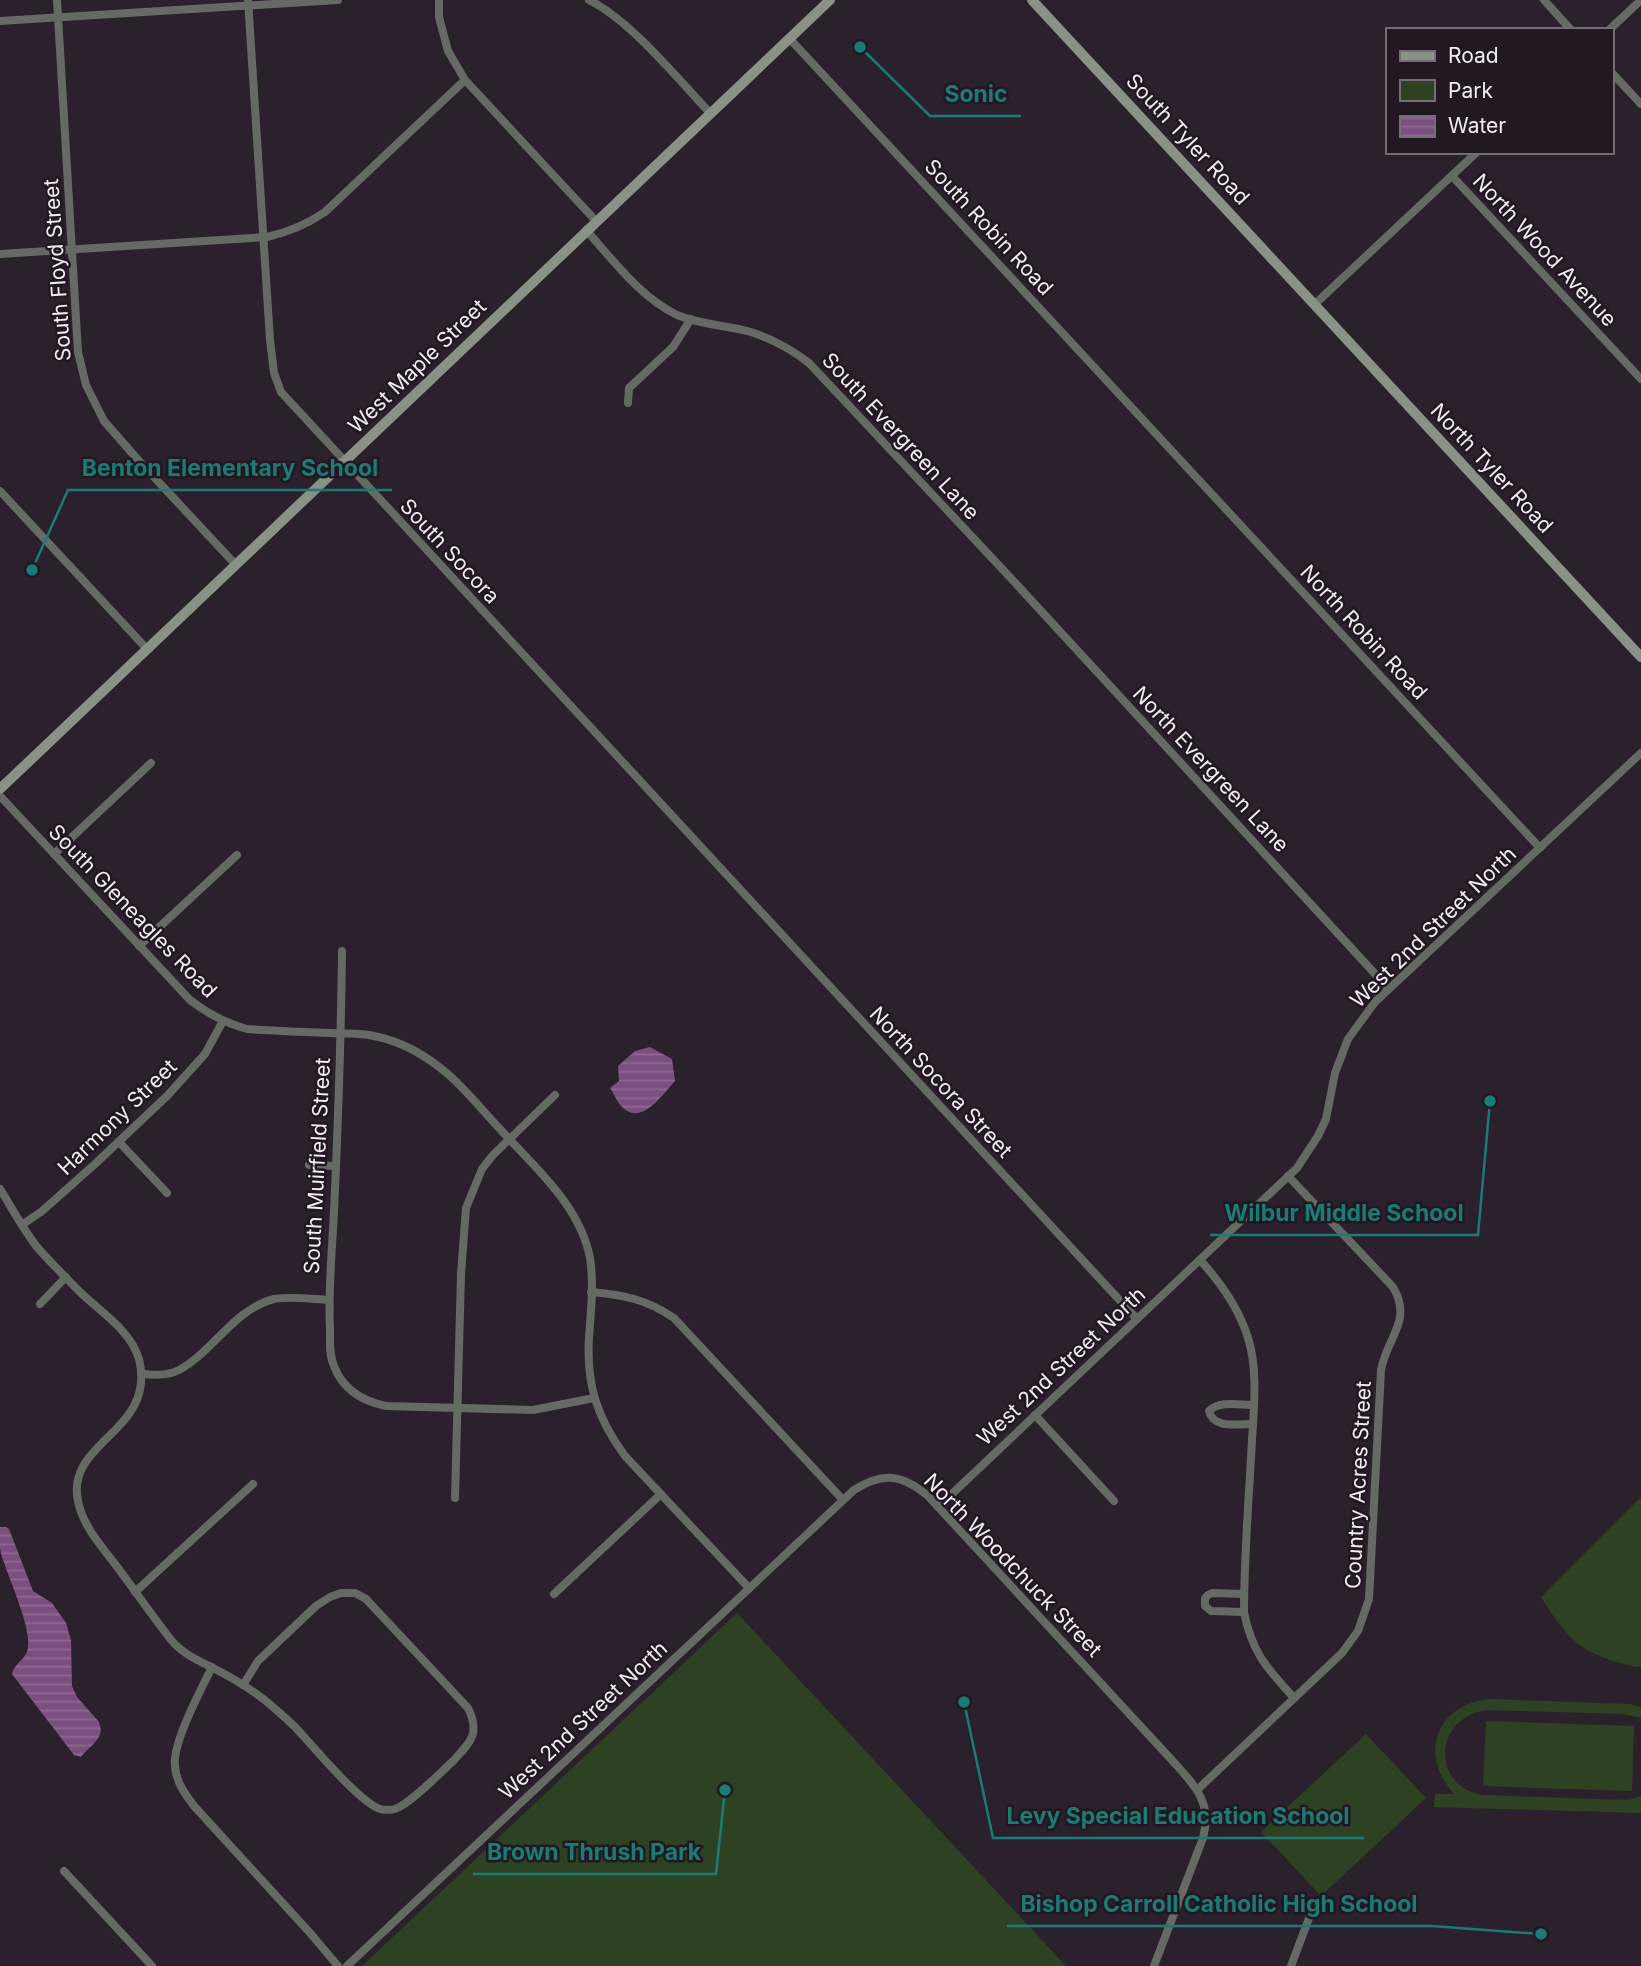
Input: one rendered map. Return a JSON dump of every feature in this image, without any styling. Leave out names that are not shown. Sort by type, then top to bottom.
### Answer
[{"type":"main road","name":"West Maple Street","points":[[0,789],[830,0]]},
{"type":"main road","name":"South Tyler Road","points":[[1032,0],[1315,304]]},
{"type":"main road","name":"North Tyler Road","points":[[1315,304],[1641,657]]},
{"type":"street","name":"South Floyd Street","points":[[57,0],[78,352],[86,385],[104,421],[236,565]]},
{"type":"street","points":[[0,21],[248,2],[338,0]]},
{"type":"street","points":[[439,0],[439,17],[448,51],[464,80],[596,221]]},
{"type":"street","points":[[589,0],[604,8],[629,29],[710,113]]},
{"type":"street","points":[[1544,0],[1570,28]]},
{"type":"street","points":[[1611,28],[1641,0]]},
{"type":"street","name":"South Socora","points":[[248,2],[274,373],[281,392],[720,868]]},
{"type":"street","name":"South Robin Road","points":[[789,38],[1162,440]]},
{"type":"street","points":[[1613,74],[1641,104]]},
{"type":"street","points":[[0,254],[263,237],[289,232],[324,212],[464,80]]},
{"type":"street","points":[[1315,304],[1476,154]]},
{"type":"street","name":"North Wood Avenue","points":[[1452,176],[1641,379]]},
{"type":"street","name":"South Evergreen Lane","points":[[586,230],[649,296],[678,315],[751,332],[785,347],[809,363],[1007,574]]},
{"type":"street","points":[[628,403],[629,388],[674,347],[691,319]]},
{"type":"street","name":"North Robin Road","points":[[1162,440],[1540,848]]},
{"type":"street","points":[[0,491],[147,649]]},
{"type":"street","name":"North Evergreen Lane","points":[[1007,574],[1389,989]]},
{"type":"street","name":"West 2nd Street North","points":[[937,1507],[1288,1176],[1308,1154],[1318,1136],[1326,1119],[1335,1073],[1348,1039],[1375,1002],[1641,753]]},
{"type":"street","points":[[54,854],[151,763]]},
{"type":"street","name":"South Gleneagles Road","points":[[0,796],[190,1000],[223,1021],[247,1029],[375,1036],[425,1057],[449,1075],[561,1196],[575,1216],[584,1236],[592,1292],[589,1369],[594,1398],[611,1436],[625,1456],[749,1588]]},
{"type":"street","points":[[139,946],[237,855]]},
{"type":"street","name":"North Socora Street","points":[[720,868],[1137,1319]]},
{"type":"street","name":"South Muirfield Street","points":[[342,951],[329,1300],[333,1364],[346,1387],[370,1402],[386,1406],[533,1410],[594,1398]]},
{"type":"street","name":"Harmony Street","points":[[23,1224],[41,1212],[119,1142],[189,1073],[205,1054],[223,1021]]},
{"type":"street","points":[[455,1498],[461,1274],[466,1208],[482,1169],[493,1155],[555,1095]]},
{"type":"street","points":[[119,1142],[167,1193]]},
{"type":"street","points":[[309,1165],[336,1166]]},
{"type":"street","name":"Country Acres Street","points":[[1197,1790],[1350,1643],[1367,1609],[1371,1585],[1381,1370],[1399,1327],[1402,1313],[1400,1300],[1393,1287],[1288,1176]]},
{"type":"street","points":[[0,1189],[35,1244],[135,1347],[142,1374],[138,1400],[133,1411],[86,1461],[79,1476],[77,1496],[89,1529],[174,1644],[196,1660],[264,1699],[295,1727],[329,1765],[379,1809],[394,1810],[410,1799],[471,1742],[474,1730],[474,1719],[468,1708],[366,1599],[355,1593],[341,1593],[316,1606],[258,1661],[243,1685]]},
{"type":"street","points":[[1200,1260],[1231,1300],[1249,1339],[1254,1405],[1244,1612],[1257,1652],[1272,1674],[1294,1698]]},
{"type":"street","points":[[40,1304],[66,1277]]},
{"type":"street","points":[[592,1292],[638,1299],[674,1318],[843,1500]]},
{"type":"street","points":[[142,1374],[164,1375],[179,1370],[240,1317],[256,1307],[274,1300],[291,1298],[329,1300]]},
{"type":"street","points":[[1253,1424],[1217,1422],[1211,1418],[1209,1411],[1219,1404],[1254,1405]]},
{"type":"street","points":[[1035,1415],[1114,1501]]},
{"type":"street","name":"North Woodchuck Street","points":[[843,1500],[868,1482],[881,1478],[906,1480],[915,1485],[1003,1575],[1197,1790]]},
{"type":"street","points":[[135,1592],[253,1484]]},
{"type":"street","points":[[554,1594],[661,1494]]},
{"type":"street","name":"West 2nd Street North","points":[[347,1966],[843,1500]]},
{"type":"street","points":[[1244,1594],[1212,1593],[1204,1601],[1211,1611],[1244,1612]]},
{"type":"street","points":[[212,1667],[177,1745],[174,1765],[179,1784],[194,1806],[338,1966]]},
{"type":"street","points":[[1154,1966],[1206,1826],[1205,1807],[1197,1790]]},
{"type":"street","points":[[64,1871],[152,1966]]},
{"type":"street","points":[[1293,1965],[1311,1913]]},
{"type":"green space","points":[[1641,1498],[1641,1666],[1636,1667],[1603,1657],[1579,1644],[1560,1625],[1541,1597]]},
{"type":"green space","points":[[737,1613],[1066,1966],[362,1966]]},
{"type":"green space","points":[[1490,1699],[1629,1704],[1641,1707],[1641,1718],[1623,1714],[1487,1710],[1469,1715],[1457,1725],[1448,1738],[1445,1752],[1447,1766],[1454,1779],[1466,1789],[1483,1795],[1628,1800],[1641,1796],[1641,1813],[1434,1807],[1435,1794],[1454,1794],[1443,1779],[1437,1763],[1435,1748],[1438,1734],[1445,1721],[1457,1710],[1471,1703]]},
{"type":"green space","points":[[1486,1721],[1634,1726],[1632,1791],[1483,1786]]},
{"type":"green space","points":[[1366,1734],[1426,1798],[1321,1896],[1261,1832]]},
{"type":"water","points":[[650,1047],[672,1059],[675,1081],[644,1111],[629,1112],[620,1105],[610,1088],[619,1081],[618,1066],[635,1051]]},
{"type":"water","points":[[0,1527],[9,1529],[33,1591],[52,1603],[66,1623],[71,1640],[72,1686],[77,1697],[99,1722],[101,1730],[96,1742],[81,1757],[74,1755],[12,1674],[26,1655],[27,1630],[0,1549]]},
{"type":"place","name":"Sonic","points":[[860,47]]},
{"type":"place","name":"Benton Elementary School","points":[[32,570]]},
{"type":"place","name":"Wilbur Middle School","points":[[1490,1101]]},
{"type":"place","name":"Levy Special Education School","points":[[964,1702]]},
{"type":"place","name":"Brown Thrush Park","points":[[725,1790]]},
{"type":"place","name":"Bishop Carroll Catholic High School","points":[[1541,1934]]}]
